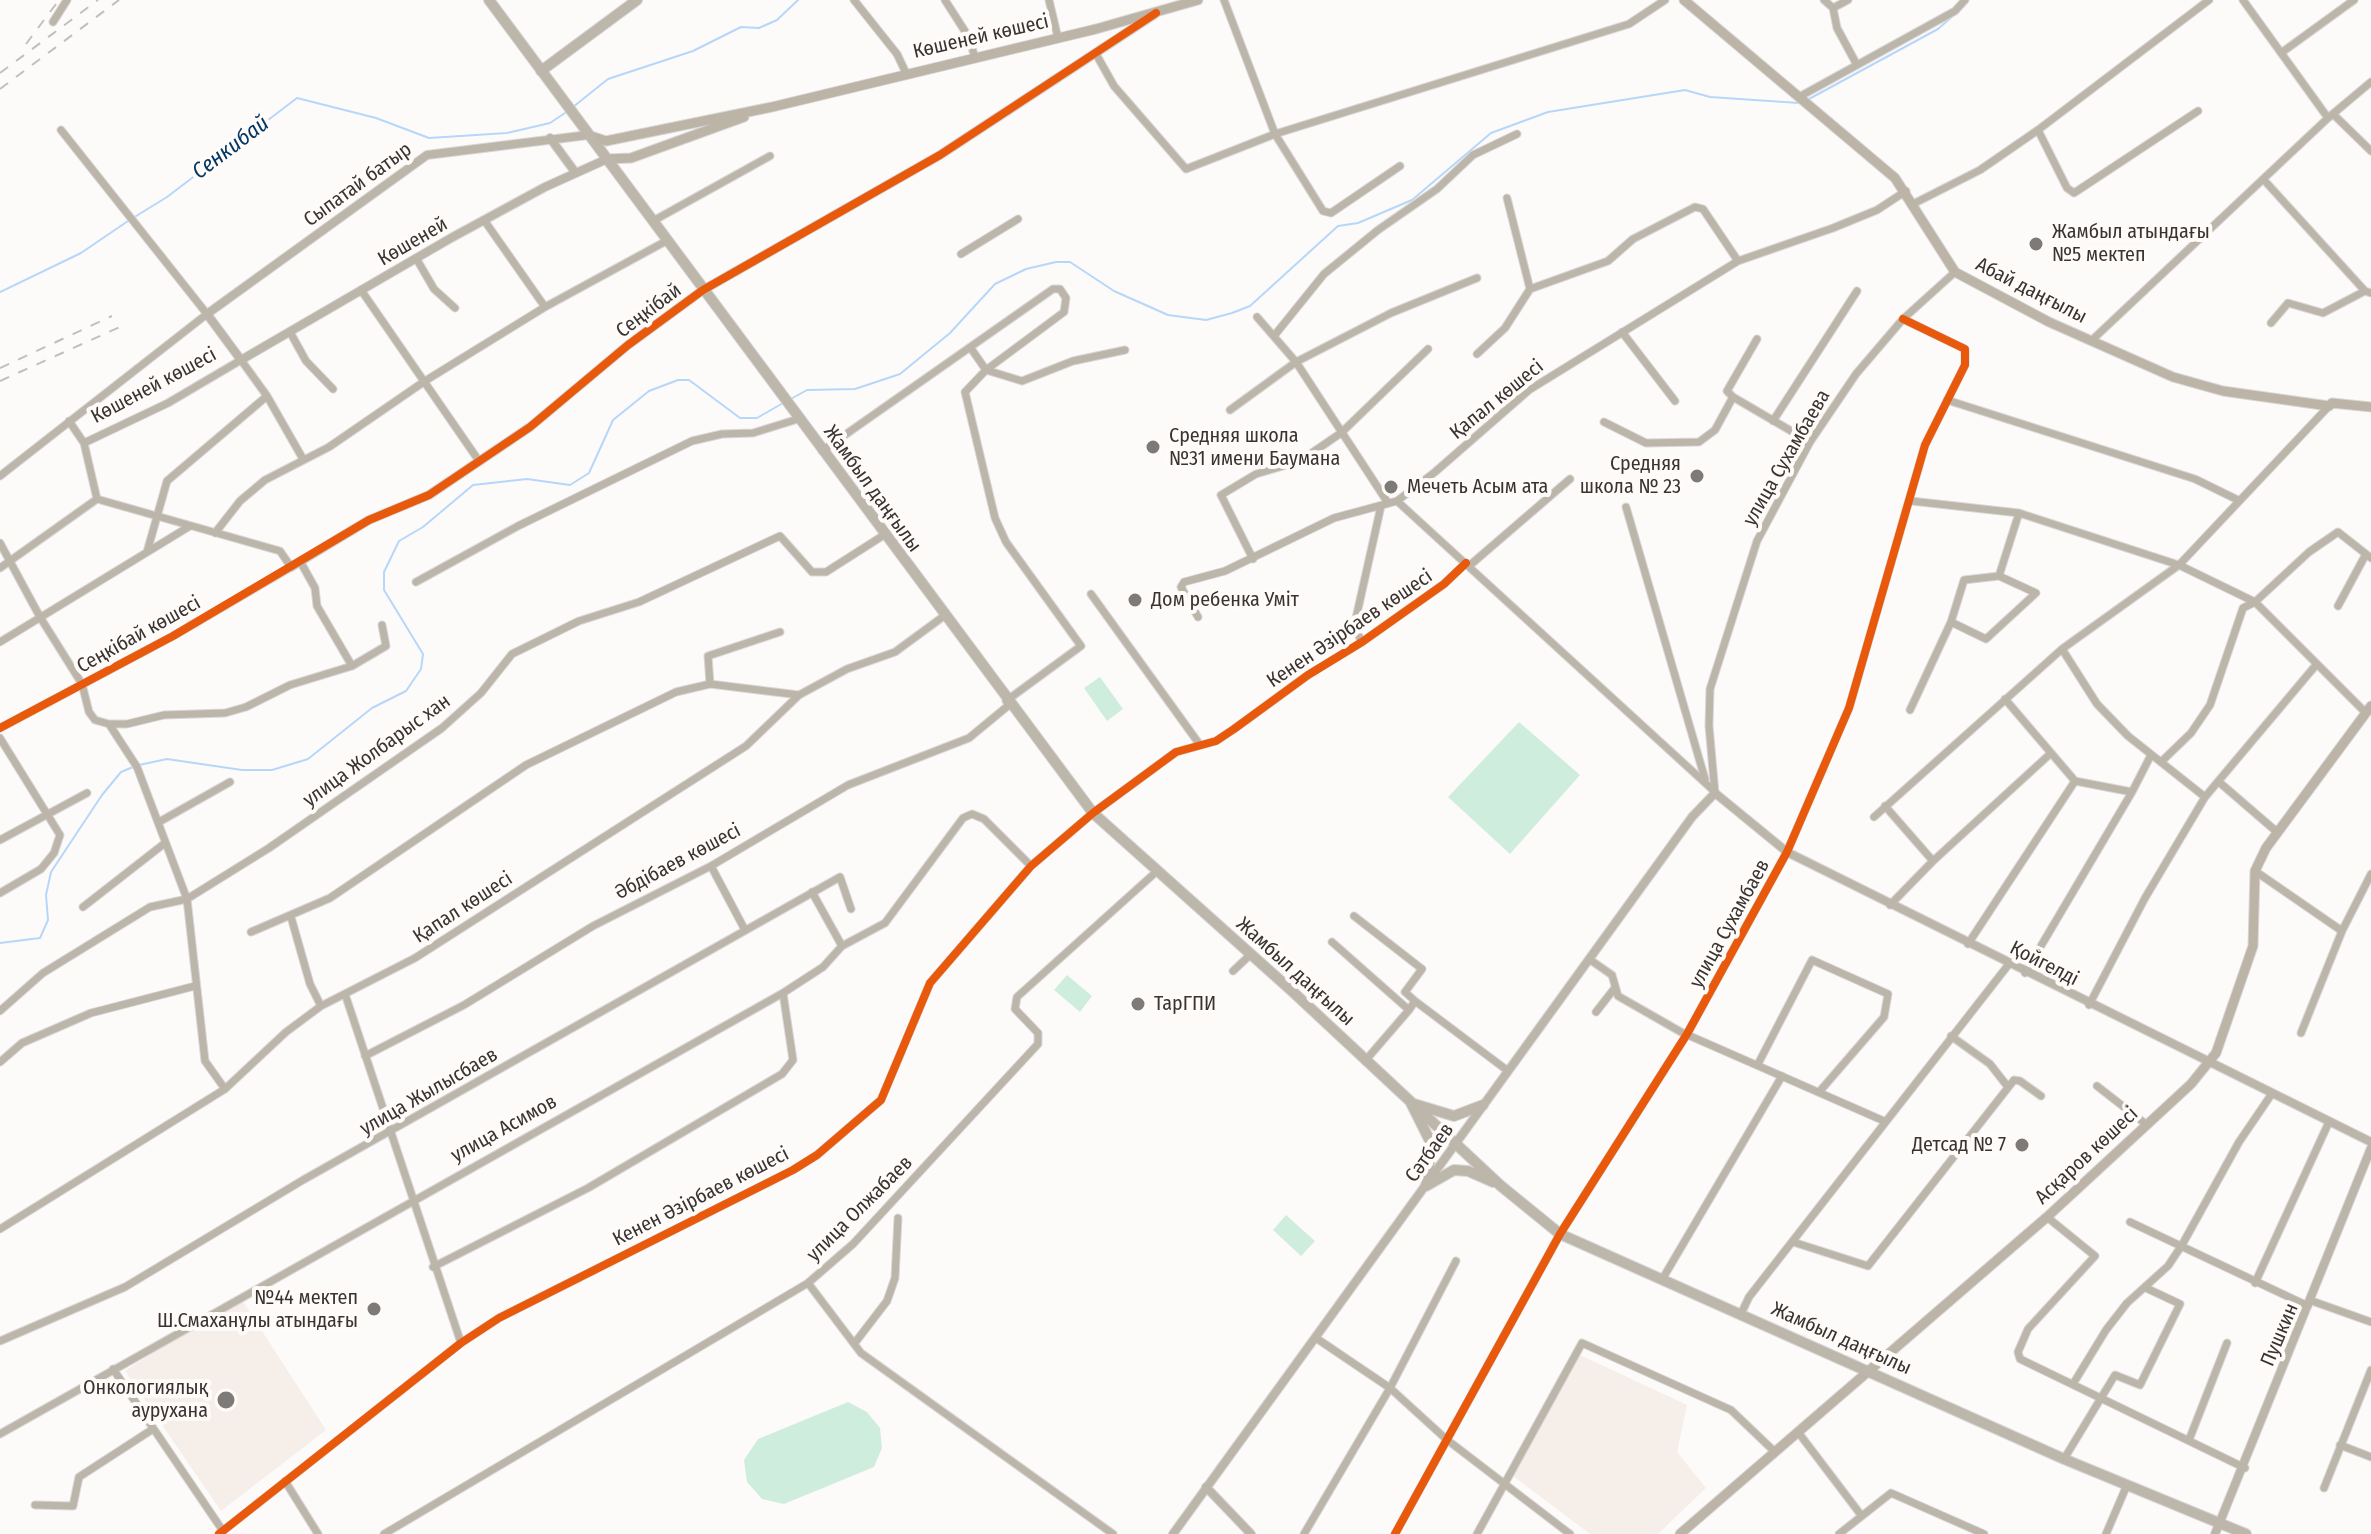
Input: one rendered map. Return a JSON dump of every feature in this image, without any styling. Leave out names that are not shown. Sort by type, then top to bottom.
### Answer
[{"type":"main road","name":"Жамбыл даңғылы","points":[[489,0],[1008,703],[1093,813],[1501,1186],[1560,1234],[2127,1485],[2217,1529],[2246,1534]]},
{"type":"main road","points":[[541,71],[637,0]]},
{"type":"main road","name":"Көшеней көшесі","points":[[588,135],[606,141],[772,107],[1058,38],[1198,0]]},
{"type":"main road","name":"Абай даңғылы","points":[[1684,0],[1895,178],[1955,272],[2091,341],[2173,377],[2223,391],[2329,406],[2332,403],[2371,407]]},
{"type":"main road","name":"Көшеней көшесі","points":[[607,159],[631,158],[772,107]]},
{"type":"main road","points":[[607,159],[623,138]]},
{"type":"main road","name":"Асқаров көшесі","points":[[1680,1534],[2047,1217],[2208,1064],[2216,1053],[2253,946],[2255,871],[2277,832],[2369,712]]},
{"type":"main road","points":[[1411,1103],[1454,1116],[1483,1105]]},
{"type":"main road","points":[[1411,1103],[1432,1145],[1426,1186]]},
{"type":"main road","points":[[1426,1186],[1454,1170],[1468,1171],[1501,1186]]},
{"type":"street","points":[[53,22],[67,0]]},
{"type":"street","points":[[854,0],[897,54],[906,73]]},
{"type":"street","points":[[945,0],[968,36],[975,57]]},
{"type":"street","points":[[1049,0],[1058,38]]},
{"type":"street","points":[[1224,0],[1275,134],[1327,213],[1351,201],[1400,166]]},
{"type":"street","points":[[1096,54],[1114,86],[1180,167],[1186,169],[1275,134],[1629,24],[1665,0]]},
{"type":"street","points":[[1824,0],[1833,8],[1837,28],[1857,65]]},
{"type":"street","points":[[1833,8],[1848,0]]},
{"type":"street","points":[[1799,97],[1955,11],[1965,0]]},
{"type":"street","points":[[1913,204],[1980,170],[2038,130],[2209,0]]},
{"type":"street","points":[[2243,0],[2330,116],[2371,151]]},
{"type":"street","points":[[2281,53],[2354,0]]},
{"type":"street","name":"Сеңкібай","points":[[291,567],[369,520],[429,495],[530,427],[628,345],[703,290],[940,155],[1156,13]]},
{"type":"street","points":[[2091,341],[2330,116],[2371,82]]},
{"type":"street","points":[[2038,130],[2067,188],[2074,193],[2198,111]]},
{"type":"street","points":[[61,130],[241,360],[267,396],[303,459]]},
{"type":"street","points":[[1274,336],[1324,274],[1378,230],[1437,189],[1473,155],[1517,134]]},
{"type":"street","name":"Сыпатай батыр","points":[[207,314],[427,155],[588,135]]},
{"type":"street","points":[[550,138],[575,172]]},
{"type":"street","points":[[653,221],[770,156]]},
{"type":"street","name":"Көшеней","points":[[241,360],[484,220],[575,172],[607,159]]},
{"type":"street","points":[[2264,180],[2368,292],[2323,313],[2288,303],[2271,323]]},
{"type":"street","name":"Қапал көшесі","points":[[1198,617],[1181,585],[1253,559],[1304,530],[1334,518],[1397,501],[1529,390],[1738,261],[1877,210],[1906,191]]},
{"type":"street","points":[[1507,198],[1530,289]]},
{"type":"street","points":[[1477,354],[1505,328],[1530,289],[1608,261],[1633,239],[1695,207],[1703,209],[1738,261]]},
{"type":"street","points":[[961,254],[1018,219]]},
{"type":"street","points":[[484,220],[545,307]]},
{"type":"street","points":[[215,533],[240,501],[256,487],[329,447],[425,381],[545,307],[668,240]]},
{"type":"street","points":[[416,258],[434,289],[455,308]]},
{"type":"street","name":"улица Сухамбаева","points":[[1715,793],[1709,726],[1710,689],[1757,541],[1810,442],[1856,374],[1903,319],[1955,272]]},
{"type":"street","points":[[1230,410],[1296,362],[1391,313],[1477,278]]},
{"type":"street","points":[[822,451],[1053,289],[1060,289],[1066,298],[1064,312],[986,370]]},
{"type":"street","points":[[361,290],[479,461]]},
{"type":"street","points":[[1773,421],[1857,291]]},
{"type":"street","points":[[0,476],[207,314]]},
{"type":"street","points":[[1257,317],[1296,362],[1385,505],[1354,627],[1362,642]]},
{"type":"street","name":"улица Сухамбаев","points":[[1395,1534],[1560,1234],[1687,1034],[1787,852],[1849,708],[1882,584],[1911,501],[1925,445],[1965,365],[1965,349],[1903,319]]},
{"type":"street","points":[[290,332],[306,361],[333,389]]},
{"type":"street","points":[[1622,332],[1675,401]]},
{"type":"street","points":[[1757,339],[1727,391],[1810,442]]},
{"type":"street","points":[[970,347],[986,370],[1022,381],[1073,361],[1125,350]]},
{"type":"street","points":[[1253,559],[1221,495],[1256,474],[1300,461],[1341,433],[1428,349]]},
{"type":"street","name":"Көшеней көшесі","points":[[84,443],[168,403],[241,360]]},
{"type":"street","name":"Әбдібаев көшесі","points":[[365,1056],[464,1005],[593,926],[711,866],[848,785],[969,738],[1081,646],[1018,561],[995,518],[965,392],[986,370]]},
{"type":"street","points":[[147,552],[167,481],[267,396]]},
{"type":"street","points":[[1604,422],[1646,443],[1699,442],[1715,430],[1733,397]]},
{"type":"street","points":[[1947,400],[2195,479],[2238,500]]},
{"type":"street","points":[[1874,817],[2062,649],[2179,565],[2329,406]]},
{"type":"street","points":[[416,582],[518,526],[692,441],[722,434],[753,433],[798,419]]},
{"type":"street","points":[[69,421],[84,443],[97,499]]},
{"type":"street","name":"Кенен Әзірбаев көшесі","points":[[221,1532],[461,1343],[499,1318],[817,1155],[881,1100],[930,983],[1031,866],[1093,813],[1176,752],[1234,729],[1444,584],[1570,479]]},
{"type":"street","points":[[97,499],[280,551],[291,567]]},
{"type":"street","points":[[0,568],[97,499]]},
{"type":"street","points":[[1397,501],[1715,793]]},
{"type":"street","points":[[1911,501],[2019,513],[2179,565],[2255,602],[2316,665],[2369,712]]},
{"type":"street","points":[[1626,507],[1706,782]]},
{"type":"street","points":[[1999,576],[2019,513]]},
{"type":"street","points":[[0,642],[190,526]]},
{"type":"street","points":[[2161,762],[2191,733],[2210,705],[2243,608],[2255,602],[2309,552],[2338,532],[2369,556],[2338,606]]},
{"type":"street","name":"улица Жолбарыс хан","points":[[0,1011],[43,973],[150,907],[187,899],[269,848],[442,728],[481,693],[512,654],[579,621],[639,602],[780,536],[812,572],[835,568],[884,535]]},
{"type":"street","points":[[0,543],[40,617],[82,684],[89,712],[95,720],[109,724],[127,724],[164,715],[225,713],[290,685],[352,666],[386,646],[382,625]]},
{"type":"street","points":[[300,561],[315,588],[317,606],[352,666]]},
{"type":"street","name":"Сеңкібай көшесі","points":[[0,728],[291,567]]},
{"type":"street","points":[[1910,710],[1951,622],[1964,580],[1999,576],[2036,593],[1986,639],[1951,622]]},
{"type":"street","points":[[1091,594],[1200,745]]},
{"type":"street","name":"Қапал көшесі","points":[[0,1229],[225,1089],[286,1032],[321,1006],[415,958],[746,746],[799,695],[847,669],[895,652],[944,616]]},
{"type":"street","points":[[710,684],[708,656],[780,632]]},
{"type":"street","points":[[2062,649],[2097,704],[2151,755],[2205,797]]},
{"type":"street","points":[[2089,1005],[2145,898],[2205,797],[2316,665]]},
{"type":"street","points":[[251,932],[330,898],[526,765],[676,692],[710,684],[799,695]]},
{"type":"street","points":[[2005,699],[2075,781],[2132,792]]},
{"type":"street","points":[[109,724],[137,767],[187,899],[205,1061],[225,1089]]},
{"type":"street","points":[[0,738],[60,835],[54,853],[41,869],[0,893]]},
{"type":"street","points":[[1890,905],[1933,861],[2050,754]]},
{"type":"street","points":[[2025,973],[2151,755]]},
{"type":"street","points":[[1968,944],[2075,781]]},
{"type":"street","points":[[159,822],[230,782]]},
{"type":"street","points":[[2219,782],[2277,832]]},
{"type":"street","points":[[0,840],[87,793]]},
{"type":"street","name":"Қойгелді","points":[[1715,793],[1787,852],[2371,1145]]},
{"type":"street","name":"Сәтбаев","points":[[1173,1534],[1692,817],[1715,793]]},
{"type":"street","points":[[1885,806],[1933,861]]},
{"type":"street","name":"улица Асимов","points":[[0,1434],[783,993],[823,967],[842,946],[885,923],[963,818],[972,814],[984,819],[1031,866]]},
{"type":"street","points":[[83,907],[165,843]]},
{"type":"street","points":[[711,866],[745,930]]},
{"type":"street","points":[[2255,871],[2342,931]]},
{"type":"street","name":"улица Олжабаев","points":[[384,1534],[808,1283],[853,1244],[1038,1044],[1038,1033],[1015,1009],[1017,997],[1156,872]]},
{"type":"street","points":[[2301,1033],[2342,931],[2371,874]]},
{"type":"street","name":"улица Жылысбаев","points":[[0,1341],[125,1287],[303,1180],[840,877],[851,909]]},
{"type":"street","points":[[812,892],[842,946]]},
{"type":"street","points":[[1354,916],[1419,964],[1422,969],[1405,992],[1508,1071]]},
{"type":"street","points":[[291,917],[310,984],[321,1006]]},
{"type":"street","points":[[1332,942],[1409,1010]]},
{"type":"street","points":[[1233,971],[1250,955]]},
{"type":"street","points":[[1589,959],[1612,975],[1618,996],[1687,1034],[1884,1121]]},
{"type":"street","points":[[1758,1064],[1812,960],[1888,994],[1884,1017],[1820,1091]]},
{"type":"street","points":[[1741,1314],[1749,1297],[2009,964]]},
{"type":"street","points":[[0,1062],[22,1043],[91,1013],[195,986]]},
{"type":"street","points":[[1596,1012],[1614,989]]},
{"type":"street","points":[[433,1267],[588,1188],[782,1074],[793,1060],[783,993]]},
{"type":"street","points":[[345,994],[433,1267],[461,1343]]},
{"type":"street","points":[[1365,1061],[1415,1001]]},
{"type":"street","points":[[1951,1036],[1990,1064],[2008,1087]]},
{"type":"street","points":[[1663,1278],[1782,1076]]},
{"type":"street","points":[[1793,1242],[1870,1265],[2016,1079],[2041,1096]]},
{"type":"street","points":[[2097,1086],[2147,1125]]},
{"type":"street","points":[[2073,1384],[2106,1330],[2127,1303],[2146,1288],[2182,1245],[2239,1142],[2271,1095]]},
{"type":"street","points":[[2255,1283],[2329,1122]]},
{"type":"street","name":"Пушкин","points":[[2217,1529],[2245,1468],[2371,1145]]},
{"type":"street","points":[[2047,1217],[2095,1256],[2028,1329],[2017,1355],[2245,1468]]},
{"type":"street","points":[[854,1344],[887,1301],[895,1278],[898,1218]]},
{"type":"street","points":[[2130,1222],[2255,1283],[2371,1322]]},
{"type":"street","points":[[1304,1534],[1390,1388],[1456,1261]]},
{"type":"street","points":[[808,1283],[854,1344],[1049,1491],[1113,1534]]},
{"type":"street","points":[[2064,1459],[2115,1375],[2140,1385],[2180,1304],[2146,1288]]},
{"type":"street","points":[[1316,1338],[1390,1388],[1446,1439],[1570,1534]]},
{"type":"street","points":[[1477,1534],[1582,1343],[1731,1410],[1775,1452]]},
{"type":"street","points":[[2189,1440],[2227,1343]]},
{"type":"street","points":[[113,1369],[221,1532]]},
{"type":"street","points":[[2324,1488],[2371,1370]]},
{"type":"street","points":[[35,1505],[73,1506],[79,1477],[153,1429]]},
{"type":"street","points":[[1798,1432],[1861,1515]]},
{"type":"street","points":[[2340,1445],[2371,1457]]},
{"type":"street","points":[[285,1481],[318,1534]]},
{"type":"street","points":[[2106,1534],[2127,1485]]},
{"type":"street","points":[[1206,1487],[1251,1534]]},
{"type":"street","points":[[1839,1534],[1891,1493],[1984,1534]]},
{"type":"shaded area","name":"Онкологиялық аурухана","points":[[240,1297],[326,1430],[221,1511],[125,1371]]},
{"type":"shaded area","points":[[1580,1355],[1687,1405],[1677,1452],[1706,1488],[1658,1534],[1590,1534],[1513,1476]]},
{"type":"green space","points":[[1100,677],[1123,709],[1107,721],[1084,688]]},
{"type":"green space","points":[[1519,722],[1580,775],[1510,854],[1448,797]]},
{"type":"green space","points":[[1067,975],[1092,996],[1080,1012],[1054,990]]},
{"type":"green space","points":[[1286,1215],[1315,1241],[1301,1256],[1273,1230]]},
{"type":"green space","points":[[848,1402],[867,1412],[880,1428],[882,1448],[874,1467],[784,1504],[762,1499],[747,1482],[744,1460],[758,1439]]},
{"type":"waterway","points":[[573,107],[608,79],[693,51],[741,27],[759,28],[777,20],[798,0]]},
{"type":"waterway","points":[[1809,99],[1938,29],[1955,14]]},
{"type":"waterway","points":[[789,400],[807,390],[855,389],[900,374],[950,333],[995,284],[1026,269],[1056,262],[1070,262],[1114,291],[1168,315],[1206,320],[1232,313],[1250,306],[1338,226],[1358,223],[1412,200],[1491,133],[1548,112],[1685,90],[1710,97],[1799,103]]},
{"type":"waterway","name":"Сенкибай","points":[[133,218],[167,197],[297,98],[376,118],[429,138],[507,133],[550,123],[568,111]]},
{"type":"waterway","name":"Сенкибай","points":[[0,292],[81,253],[128,221]]},
{"type":"waterway","points":[[139,765],[167,759],[242,770],[272,770],[308,759],[372,708],[406,691],[421,669],[423,654],[384,590],[384,572],[399,541],[423,527],[473,485],[527,479],[570,485],[589,473],[613,420],[649,391],[678,380],[689,380],[740,418],[757,418],[783,403]]},
{"type":"waterway","points":[[0,943],[40,938],[48,920],[46,895],[51,872],[102,795],[121,772],[133,767]]},
{"type":"railway","points":[[26,44],[59,0]]},
{"type":"railway","points":[[0,73],[98,0]]},
{"type":"railway","points":[[0,89],[119,0]]},
{"type":"railway","points":[[0,368],[112,316]]},
{"type":"railway","points":[[0,381],[122,326]]},
{"type":"cycle path","points":[[0,728],[173,636],[369,520],[429,495],[530,427],[628,345],[703,290],[940,155],[1156,13]]},
{"type":"cycle path","points":[[1395,1534],[1560,1234],[1687,1034],[1787,852],[1849,708],[1925,445],[1965,365],[1965,349],[1903,319]]},
{"type":"cycle path","points":[[219,1534],[461,1343],[499,1318],[793,1170],[817,1155],[881,1100],[930,983],[1031,866],[1093,813],[1176,752],[1216,741],[1444,584],[1466,563]]},
{"type":"place","name":"Жамбыл атындағы №5 мектеп","points":[[2036,244]]},
{"type":"place","name":"Средняя школа №31 имени Баумана","points":[[1153,447]]},
{"type":"place","name":"Средняя школа № 23","points":[[1697,476]]},
{"type":"place","name":"Мечеть Асым ата","points":[[1391,487]]},
{"type":"place","name":"Дом ребенка Умiт","points":[[1135,600]]},
{"type":"place","name":"ТарГПИ","points":[[1138,1004]]},
{"type":"place","name":"Детсад № 7","points":[[2022,1145]]},
{"type":"place","name":"№44 мектеп Ш.Смаханұлы атындағы","points":[[374,1309]]},
{"type":"place","name":"Онкологиялық аурухана","points":[[226,1400]]}]
